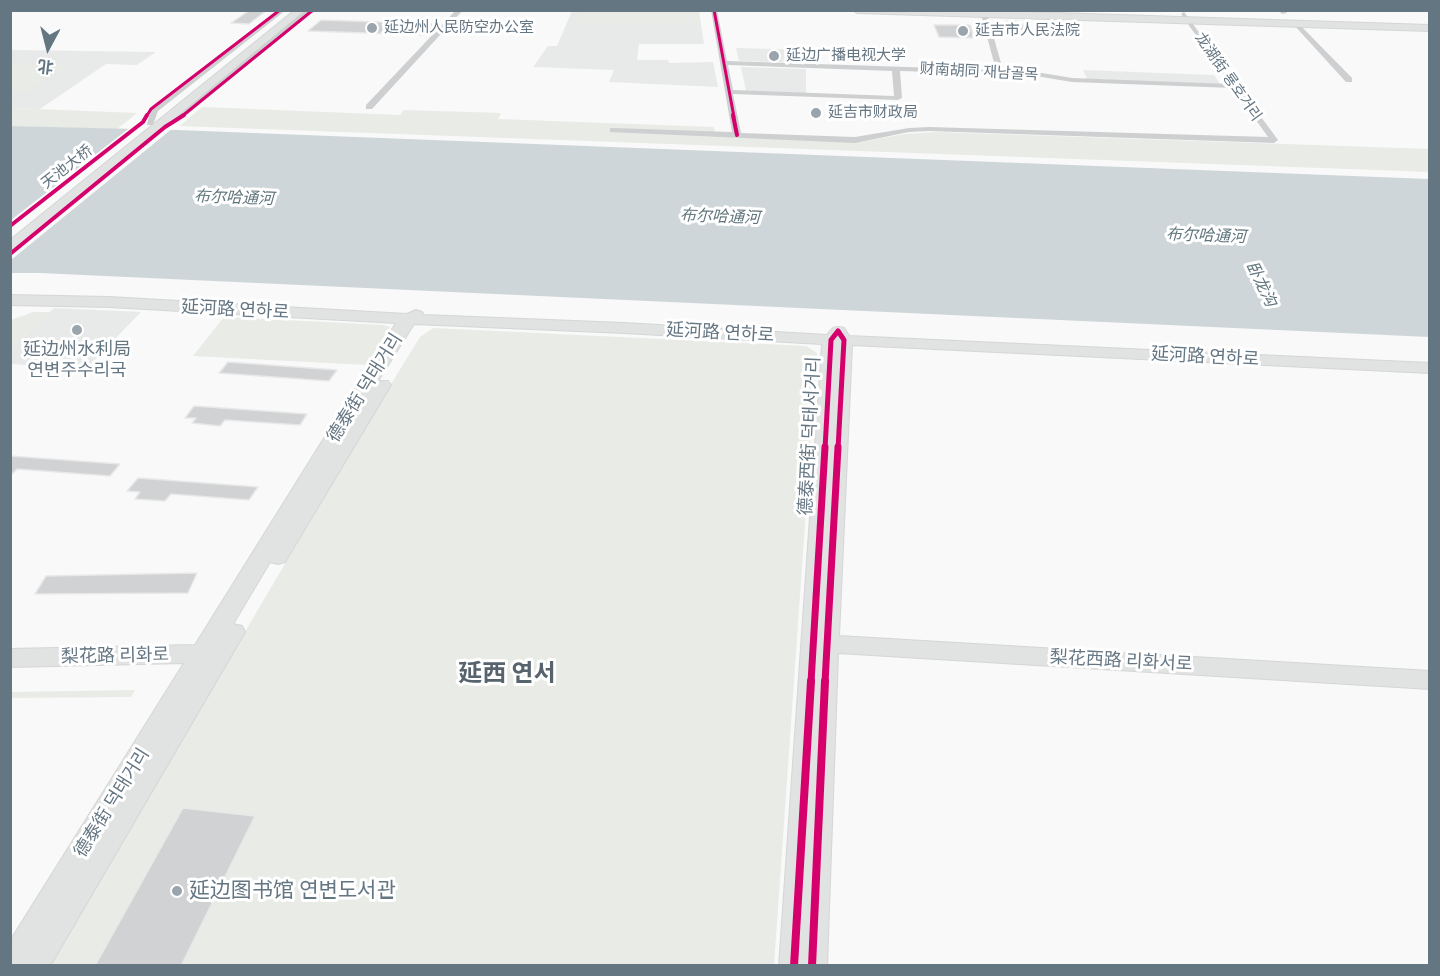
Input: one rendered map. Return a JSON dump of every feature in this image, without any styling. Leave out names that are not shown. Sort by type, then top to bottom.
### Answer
[{"type":"main road","points":[[857,10],[1186,15],[1283,12],[1430,23]]},
{"type":"main road","points":[[968,10],[983,13]]},
{"type":"main road","points":[[1077,10],[1430,23]]},
{"type":"main road","points":[[10,236],[299,11]]},
{"type":"main road","points":[[1186,15],[1296,24],[1430,23]]},
{"type":"main road","points":[[10,248],[154,125]]},
{"type":"main road","name":"延河路 연하로","points":[[10,292],[417,317]]},
{"type":"main road","name":"延河路 연하로","points":[[10,300],[110,302],[624,328],[1430,362]]},
{"type":"main road","points":[[10,310],[39,301]]},
{"type":"main road","name":"德泰街 덕태거리","points":[[12,966],[212,654],[417,317]]},
{"type":"main road","name":"延河路 연하로","points":[[837,337],[1430,368]]},
{"type":"main road","name":"德泰西街 덕태서거리","points":[[794,966],[820,644],[837,337]]},
{"type":"main road","name":"德泰西街 덕태서거리","points":[[812,966],[820,644]]},
{"type":"main road","name":"梨花西路 리화서로","points":[[820,644],[1430,680]]},
{"type":"main road","name":"德泰街 덕태거리","points":[[33,966],[212,654]]},
{"type":"main road","name":"梨花路 리화로","points":[[10,658],[212,654]]},
{"type":"street","points":[[283,10],[154,110],[154,125],[185,112],[310,10]]},
{"type":"street","points":[[369,107],[460,10]]},
{"type":"street","points":[[613,130],[737,135],[714,10]]},
{"type":"street","points":[[983,13],[1000,72]]},
{"type":"street","name":"龙湖街 룡호거리","points":[[737,135],[855,140],[909,130],[929,129],[1274,140],[1233,86],[1186,15]]},
{"type":"street","points":[[1296,24],[1349,80]]},
{"type":"street","name":"财南胡同 재남골목","points":[[724,63],[1030,73],[1066,80],[1233,86]]},
{"type":"street","points":[[729,92],[898,98],[896,69]]},
{"type":"shaded area","points":[[697,10],[701,25],[690,25],[691,19],[688,19],[686,25],[575,24],[581,11]]},
{"type":"shaded area","points":[[572,11],[699,11],[704,44],[639,44],[637,60],[668,60],[669,63],[713,62],[718,87],[609,82],[614,70],[533,67],[548,46],[557,46]]},
{"type":"shaded area","name":"延边广播电视大学","points":[[736,48],[810,50],[809,63],[739,61]]},
{"type":"shaded area","points":[[11,50],[156,52],[137,65],[106,64],[40,109],[11,108]]},
{"type":"shaded area","points":[[11,63],[69,65],[28,91],[11,91]]},
{"type":"shaded area","points":[[741,67],[806,69],[806,94],[746,91]]},
{"type":"shaded area","points":[[1083,70],[1214,75],[1220,84],[1087,79]]},
{"type":"shaded area","points":[[202,107],[400,115],[404,110],[501,113],[498,119],[714,127],[715,136],[860,142],[905,134],[937,132],[1429,149],[1430,172],[180,126]]},
{"type":"shaded area","points":[[11,108],[137,113],[117,129],[11,126]]},
{"type":"shaded area","name":"延边州水利局 연변주수리국","points":[[54,308],[141,312],[86,369],[11,364],[11,348]]},
{"type":"shaded area","points":[[33,312],[50,312],[11,348],[11,320]]},
{"type":"shaded area","points":[[224,317],[390,327],[367,365],[193,356]]},
{"type":"shaded area","points":[[433,328],[806,346],[817,353],[774,965],[48,966],[388,389],[420,337]]},
{"type":"shaded area","points":[[135,690],[131,697],[11,698],[11,692]]},
{"type":"water","points":[[11,126],[177,130],[1429,179],[1429,337],[11,273]]},
{"type":"pier","points":[[132,126],[173,128],[11,260],[11,220]]},
{"type":"building","points":[[250,10],[267,10],[249,24],[231,23]]},
{"type":"building","name":"延边州人民防空办公室","points":[[321,20],[436,24],[426,35],[308,31]]},
{"type":"building","points":[[1006,21],[1017,21],[1018,24],[1023,24],[1027,34],[1006,34],[1002,24],[1007,24]]},
{"type":"building","name":"延吉市人民法院","points":[[934,25],[970,25],[974,38],[939,37]]},
{"type":"building","points":[[228,362],[337,370],[329,381],[219,373]]},
{"type":"building","points":[[194,406],[307,414],[300,425],[225,420],[220,426],[192,423],[196,418],[185,418]]},
{"type":"building","points":[[10,456],[120,464],[110,476],[17,469],[10,476]]},
{"type":"building","points":[[138,478],[258,487],[249,500],[171,494],[165,501],[135,499],[140,492],[127,491]]},
{"type":"building","points":[[197,573],[188,593],[35,594],[46,576]]},
{"type":"building","name":"延边图书馆 연변도서관","points":[[183,808],[255,816],[181,966],[95,966]]},
{"type":"cycle path","name":"天池大桥","points":[[10,226],[143,122],[151,109],[280,10]]},
{"type":"cycle path","points":[[10,254],[165,127],[191,111],[313,10]]},
{"type":"cycle path","points":[[714,10],[737,135]]},
{"type":"cycle path","points":[[794,966],[831,340],[838,331],[844,340],[812,966]]},
{"type":"place","name":"延边州人民防空办公室","points":[[372,28]]},
{"type":"place","name":"延吉市人民法院","points":[[963,31]]},
{"type":"place","name":"延边广播电视大学","points":[[774,56]]},
{"type":"place","name":"延吉市财政局","points":[[816,113]]},
{"type":"place","name":"延边州水利局 연변주수리국","points":[[77,330]]},
{"type":"place","name":"延边图书馆 연변도서관","points":[[177,891]]},
{"type":"district","name":"延西 연서","points":[[507,674]]},
{"type":"water label","name":"布尔哈通河","points":[[234,198]]},
{"type":"water label","name":"布尔哈通河","points":[[720,217]]},
{"type":"water label","name":"布尔哈通河","points":[[1206,236]]},
{"type":"water label","name":"卧龙沟","points":[[1261,284]]}]
